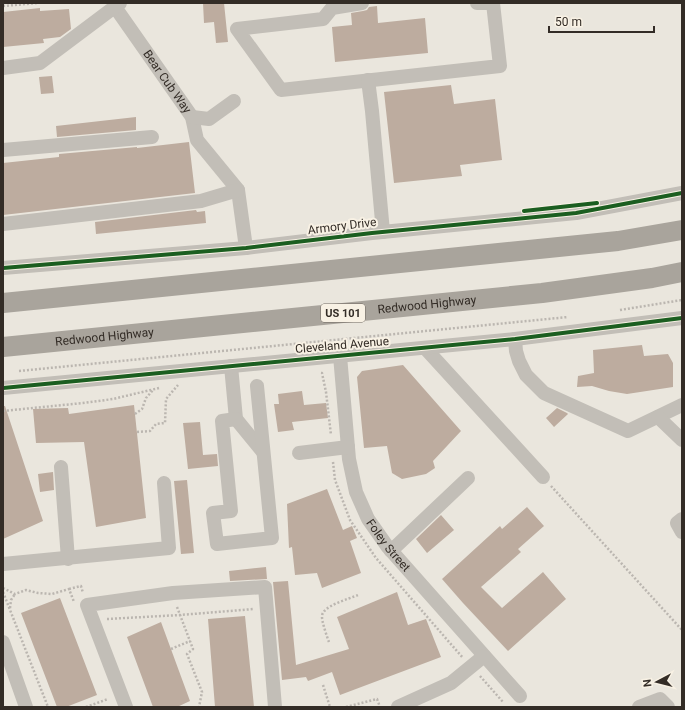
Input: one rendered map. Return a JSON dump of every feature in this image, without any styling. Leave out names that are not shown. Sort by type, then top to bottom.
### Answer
[{"type":"highway","points":[[3,303],[618,241],[682,230]]},
{"type":"highway","name":"Redwood Highway","points":[[3,347],[542,293],[652,278],[682,272]]},
{"type":"street","points":[[362,3],[332,8],[323,19],[237,29],[281,90],[500,66],[493,3],[477,3]]},
{"type":"street","points":[[3,68],[40,63],[117,4]]},
{"type":"street","name":"Bear Cub Way","points":[[117,4],[192,117],[197,140],[238,190]]},
{"type":"street","points":[[368,80],[383,232]]},
{"type":"street","points":[[192,117],[209,119],[234,101]]},
{"type":"street","points":[[3,150],[152,137]]},
{"type":"street","points":[[3,224],[201,202],[238,190],[246,248]]},
{"type":"street","name":"Armory Drive","points":[[3,268],[246,248],[383,232],[576,213],[682,193]]},
{"type":"street","name":"Cleveland Avenue","points":[[3,388],[515,339],[682,318]]},
{"type":"street","points":[[515,339],[519,361],[526,375],[544,393],[628,431],[682,405]]},
{"type":"street","points":[[425,348],[543,477]]},
{"type":"street","name":"Foley Street","points":[[340,356],[349,459],[356,492],[368,519],[391,551],[520,696]]},
{"type":"street","points":[[231,366],[236,419],[263,452]]},
{"type":"street","points":[[236,419],[222,421],[231,511],[213,513],[217,544],[272,538],[257,386]]},
{"type":"street","points":[[658,417],[682,440]]},
{"type":"street","points":[[299,453],[348,447]]},
{"type":"street","points":[[61,467],[68,559]]},
{"type":"street","points":[[391,551],[468,478]]},
{"type":"street","points":[[3,564],[68,559],[169,548],[164,483]]},
{"type":"street","points":[[682,519],[677,523],[682,532]]},
{"type":"street","points":[[126,707],[87,605],[173,593],[265,588],[275,707]]},
{"type":"street","points":[[3,642],[6,662],[26,707]]},
{"type":"street","points":[[398,707],[451,683],[484,656]]},
{"type":"street","points":[[639,707],[660,699],[668,707]]},
{"type":"path","points":[[3,6],[38,3]]},
{"type":"path","points":[[614,311],[682,300]]},
{"type":"path","points":[[17,371],[568,317]]},
{"type":"path","points":[[318,372],[322,373],[326,392],[335,480],[350,520],[376,558],[503,702]]},
{"type":"path","points":[[137,432],[150,431],[156,424],[165,423],[166,399],[178,384],[172,386]]},
{"type":"path","points":[[3,411],[113,399],[160,388]]},
{"type":"path","points":[[135,414],[142,409],[146,398],[154,389]]},
{"type":"path","points":[[543,477],[682,630]]},
{"type":"path","points":[[3,588],[15,594]]},
{"type":"path","points":[[10,609],[11,600],[15,594],[26,590],[52,594],[69,589],[74,604]]},
{"type":"path","points":[[3,592],[48,707]]},
{"type":"path","points":[[173,593],[193,649],[187,654],[202,692],[199,707]]},
{"type":"path","points":[[329,642],[321,617],[324,611],[328,607],[358,595]]},
{"type":"path","points":[[110,626],[107,619],[180,615],[255,608],[256,616]]},
{"type":"path","points":[[171,649],[190,641]]},
{"type":"path","points":[[323,684],[330,707]]},
{"type":"path","points":[[86,707],[111,698]]},
{"type":"path","points":[[346,707],[377,700],[380,707]]},
{"type":"building","points":[[203,3],[224,3],[228,42],[216,43],[214,22],[204,23]]},
{"type":"building","points":[[377,6],[378,23],[425,18],[428,53],[335,62],[332,27],[352,25],[351,13],[367,10],[369,7]]},
{"type":"building","points":[[40,8],[40,11],[69,9],[71,29],[60,37],[43,39],[44,43],[3,47],[3,12]]},
{"type":"building","points":[[52,76],[54,93],[41,94],[39,77]]},
{"type":"building","points":[[451,85],[454,104],[495,99],[502,160],[460,165],[462,176],[394,183],[384,92]]},
{"type":"building","points":[[136,117],[136,130],[57,137],[56,126]]},
{"type":"building","points":[[189,142],[195,193],[3,215],[3,163],[59,157],[59,154]]},
{"type":"building","points":[[196,210],[197,212],[205,211],[206,223],[96,234],[95,222]]},
{"type":"building","points":[[642,345],[644,356],[668,354],[673,363],[673,387],[627,394],[592,386],[577,387],[578,376],[594,373],[593,350]]},
{"type":"building","points":[[403,365],[461,431],[433,461],[435,468],[426,474],[402,479],[392,473],[387,446],[364,448],[357,377],[362,371]]},
{"type":"building","points":[[302,391],[304,405],[326,403],[328,418],[292,422],[294,430],[278,432],[274,404],[279,404],[278,394]]},
{"type":"building","points":[[134,405],[146,518],[96,527],[84,442],[36,443],[33,409],[68,408],[69,414]]},
{"type":"building","points":[[3,406],[5,406],[43,521],[3,539]]},
{"type":"building","points":[[557,408],[568,414],[554,427],[546,418]]},
{"type":"building","points":[[200,422],[203,455],[217,454],[218,466],[188,469],[183,423]]},
{"type":"building","points":[[53,472],[54,490],[40,492],[38,474]]},
{"type":"building","points":[[187,480],[194,553],[181,554],[174,481]]},
{"type":"building","points":[[327,489],[343,530],[352,526],[357,538],[350,541],[361,573],[322,588],[317,573],[295,575],[292,547],[289,548],[287,504]]},
{"type":"building","points":[[527,507],[544,526],[518,549],[521,552],[481,587],[502,608],[543,572],[566,599],[508,651],[442,579],[500,526],[502,529]]},
{"type":"building","points":[[441,515],[454,530],[427,553],[416,539]]},
{"type":"building","points":[[266,567],[267,579],[230,581],[229,571]]},
{"type":"building","points":[[288,581],[296,665],[349,649],[337,617],[397,592],[408,625],[426,619],[441,657],[340,695],[332,672],[308,681],[306,677],[282,680],[273,582]]},
{"type":"building","points":[[60,598],[97,695],[66,707],[57,707],[21,613]]},
{"type":"building","points":[[245,616],[254,707],[215,707],[208,619]]},
{"type":"building","points":[[161,622],[190,701],[177,707],[153,707],[127,637]]},
{"type":"cycle path","points":[[3,268],[246,248],[372,233],[576,213],[682,193]]},
{"type":"cycle path","points":[[524,211],[597,203]]},
{"type":"cycle path","points":[[3,388],[515,339],[682,318]]}]
